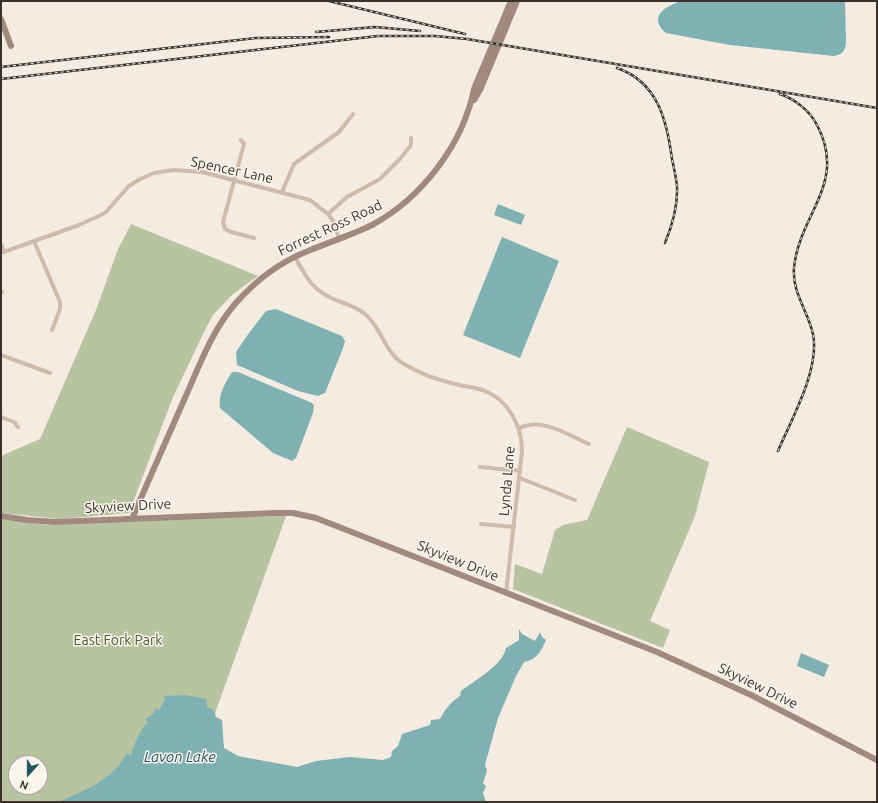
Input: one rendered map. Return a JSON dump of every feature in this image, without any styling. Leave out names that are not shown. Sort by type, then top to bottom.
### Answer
[{"type":"street","points":[[497,44],[511,1]]},
{"type":"street","points":[[497,44],[517,1]]},
{"type":"street","points":[[1,19],[11,46]]},
{"type":"street","name":"Forrest Ross Road","points":[[132,519],[205,353],[218,327],[235,304],[248,290],[277,266],[295,256],[373,224],[397,209],[423,186],[448,152],[472,103],[474,89],[497,44]]},
{"type":"street","points":[[282,192],[294,164],[339,132],[353,114]]},
{"type":"street","points":[[328,214],[347,197],[380,179],[400,159],[411,145],[411,138]]},
{"type":"street","points":[[241,140],[244,144],[223,222],[225,229],[254,238]]},
{"type":"street","name":"Spencer Lane","points":[[2,253],[79,225],[105,213],[129,186],[140,178],[154,173],[174,170],[202,172],[310,200],[328,214],[333,221],[339,238]]},
{"type":"street","points":[[34,241],[60,302],[59,312],[52,330]]},
{"type":"street","points":[[1,244],[2,253]]},
{"type":"street","name":"Lynda Lane","points":[[295,256],[307,279],[318,290],[365,314],[374,324],[386,347],[397,359],[412,369],[441,380],[489,392],[502,402],[520,428],[522,445],[520,478],[506,593]]},
{"type":"street","points":[[1,355],[50,373]]},
{"type":"street","points":[[1,417],[14,422],[18,427]]},
{"type":"street","points":[[520,428],[530,424],[540,424],[589,444]]},
{"type":"street","points":[[480,468],[520,471]]},
{"type":"street","points":[[520,478],[575,500]]},
{"type":"street","name":"Skyview Drive","points":[[1,516],[22,520],[55,522],[258,513],[305,515],[657,652],[751,695],[877,760]]},
{"type":"street","points":[[481,524],[514,527]]},
{"type":"green space","points":[[131,224],[258,276],[233,294],[213,315],[173,397],[129,513],[60,519],[1,513],[1,456],[40,439],[96,310],[118,249]]},
{"type":"green space","points":[[627,427],[709,462],[695,516],[650,621],[670,630],[663,648],[513,589],[515,564],[542,574],[555,530],[563,525],[587,520]]},
{"type":"green space","name":"East Fork Park","points":[[286,516],[209,730],[120,802],[1,802],[1,519],[47,525],[217,517]]},
{"type":"water","points":[[682,1],[845,1],[845,49],[841,53],[834,56],[730,45],[666,33],[658,22],[658,17],[665,9]]},
{"type":"water","points":[[498,204],[525,215],[521,225],[494,215]]},
{"type":"water","points":[[502,237],[559,261],[520,358],[463,335]]},
{"type":"water","points":[[276,309],[342,336],[345,341],[325,393],[318,396],[298,391],[237,365],[236,352],[249,333],[266,311]]},
{"type":"water","points":[[232,372],[238,372],[312,403],[314,406],[313,413],[296,458],[292,461],[273,453],[220,408],[221,394]]},
{"type":"water","name":"Lavon Lake","points":[[519,629],[522,634],[535,641],[540,632],[542,637],[546,640],[535,657],[524,662],[516,676],[498,718],[485,765],[487,771],[483,783],[486,786],[483,793],[486,802],[59,802],[93,786],[118,767],[127,753],[131,755],[140,733],[148,722],[145,720],[154,713],[155,708],[159,710],[165,699],[164,696],[185,695],[206,699],[207,707],[214,710],[216,717],[222,720],[224,748],[238,756],[297,767],[316,761],[350,757],[383,760],[391,757],[392,751],[398,746],[402,734],[430,725],[431,720],[440,719],[448,706],[460,696],[461,691],[500,660],[506,648],[519,640]]},
{"type":"water","points":[[801,653],[829,665],[824,677],[797,666]]},
{"type":"railway","points":[[329,1],[465,34]]},
{"type":"railway","points":[[316,32],[375,27],[420,31]]},
{"type":"railway","points":[[1,79],[378,36],[435,36],[467,39],[877,108]]},
{"type":"railway","points":[[1,67],[256,38],[329,37]]},
{"type":"railway","points":[[617,68],[631,74],[651,93],[658,104],[667,131],[676,179],[677,201],[670,230],[665,243]]},
{"type":"railway","points":[[778,451],[809,378],[812,362],[814,348],[813,334],[795,286],[794,268],[804,231],[825,181],[827,164],[825,146],[814,120],[802,106],[780,94]]}]
